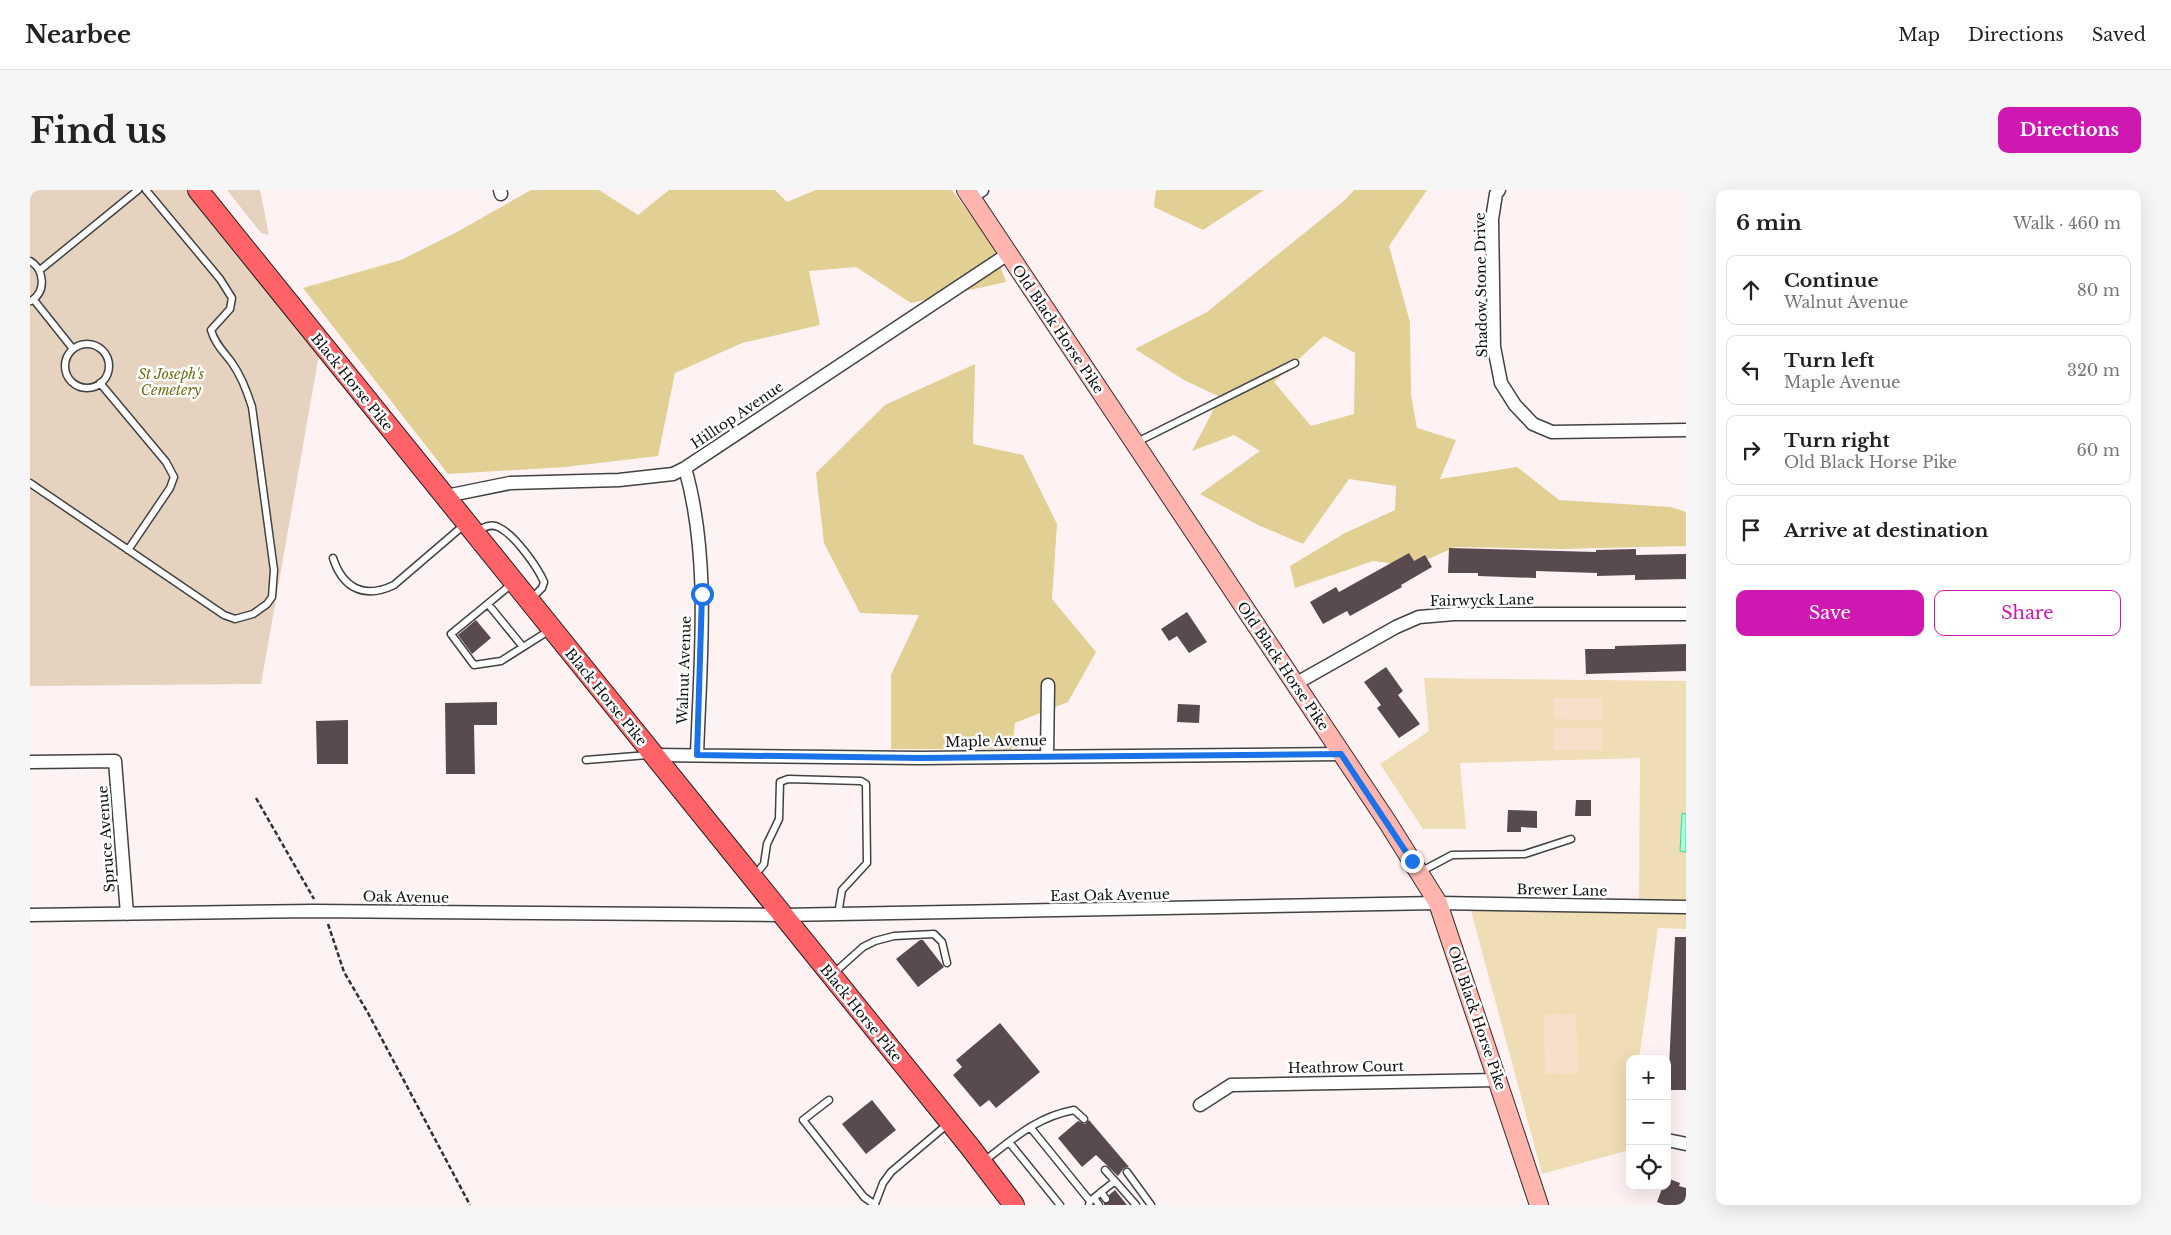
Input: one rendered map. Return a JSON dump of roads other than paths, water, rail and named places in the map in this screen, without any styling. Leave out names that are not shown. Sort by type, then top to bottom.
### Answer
[{"type":"main road","name":"Black Horse Pike","points":[[198,190],[446,496],[752,879],[950,1122],[1014,1205]]},
{"type":"street","name":"Shadow Stone Drive","points":[[1499,190],[1496,194],[1492,219],[1494,347],[1501,383],[1515,405],[1533,424],[1552,432],[1686,430]]},
{"type":"street","name":"Old Black Horse Pike","points":[[973,192],[1008,254],[1388,823],[1438,904],[1539,1205]]},
{"type":"street","name":"Hilltop Avenue","points":[[446,496],[510,483],[619,480],[673,474],[685,468],[1008,254]]},
{"type":"street","name":"Walnut Avenue","points":[[685,468],[695,514],[702,594],[697,755]]},
{"type":"street","name":"Fairwyck Lane","points":[[1295,684],[1396,627],[1419,617],[1454,614],[1686,614]]},
{"type":"street","points":[[1048,685],[1048,755]]},
{"type":"street","name":"Maple Avenue","points":[[652,755],[920,758],[1048,755],[1341,754]]},
{"type":"street","name":"Spruce Avenue","points":[[30,762],[115,761],[126,914]]},
{"type":"street","name":"Brewer Lane","points":[[1438,904],[1686,906]]},
{"type":"street","name":"East Oak Avenue","points":[[782,915],[1438,904]]},
{"type":"street","name":"Oak Avenue","points":[[30,915],[321,911],[782,915]]},
{"type":"street","name":"Heathrow Court","points":[[1200,1104],[1231,1085],[1498,1080]]},
{"type":"street","points":[[1671,1141],[1686,1144]]},
{"type":"lane","points":[[40,270],[138,190]]},
{"type":"lane","points":[[30,483],[214,610],[235,619],[253,614],[267,604],[272,597],[274,570],[252,407],[246,388],[232,364],[214,341],[212,330],[230,309],[232,298],[220,279],[146,190]]},
{"type":"lane","points":[[30,261],[40,270],[42,276],[41,286],[32,300],[73,349]]},
{"type":"lane","points":[[88,344],[102,350],[108,363],[108,370],[100,383],[94,387],[80,387],[69,379],[65,366],[66,359],[73,349],[80,345],[88,344]]},
{"type":"lane","points":[[1134,444],[1296,363]]},
{"type":"lane","points":[[100,383],[166,462],[174,477],[170,488],[128,550]]},
{"type":"lane","points":[[333,558],[338,572],[356,588],[368,592],[382,591],[394,585],[470,527],[498,526],[522,549],[544,582],[542,588],[529,601]]},
{"type":"lane","points":[[514,582],[451,634],[474,665],[500,661],[552,629]]},
{"type":"lane","points":[[488,604],[523,647]]},
{"type":"lane","points":[[586,760],[652,755]]},
{"type":"lane","points":[[752,879],[764,864],[767,844],[780,819],[780,782],[788,779],[861,781],[866,784],[867,796],[867,862],[842,890],[838,914]]},
{"type":"lane","points":[[1419,873],[1452,855],[1525,854],[1571,839]]},
{"type":"lane","points":[[831,976],[862,947],[894,936],[934,934],[942,942],[947,963]]},
{"type":"lane","points":[[829,1100],[803,1120],[871,1204],[875,1204],[883,1183],[892,1172],[950,1122]]},
{"type":"lane","points":[[982,1163],[1038,1121],[1059,1113],[1074,1110],[1084,1119]]},
{"type":"lane","points":[[1030,1127],[1091,1201],[1099,1205]]},
{"type":"lane","points":[[1009,1142],[1060,1205]]},
{"type":"lane","points":[[1105,1170],[1136,1205]]},
{"type":"lane","points":[[1127,1172],[1150,1205]]},
{"type":"lane","points":[[1091,1201],[1115,1181]]},
{"type":"lane","points":[[1101,1192],[1106,1199]]},
{"type":"park label","name":"St Joseph's Cemetery","points":[[171,382]]}]
